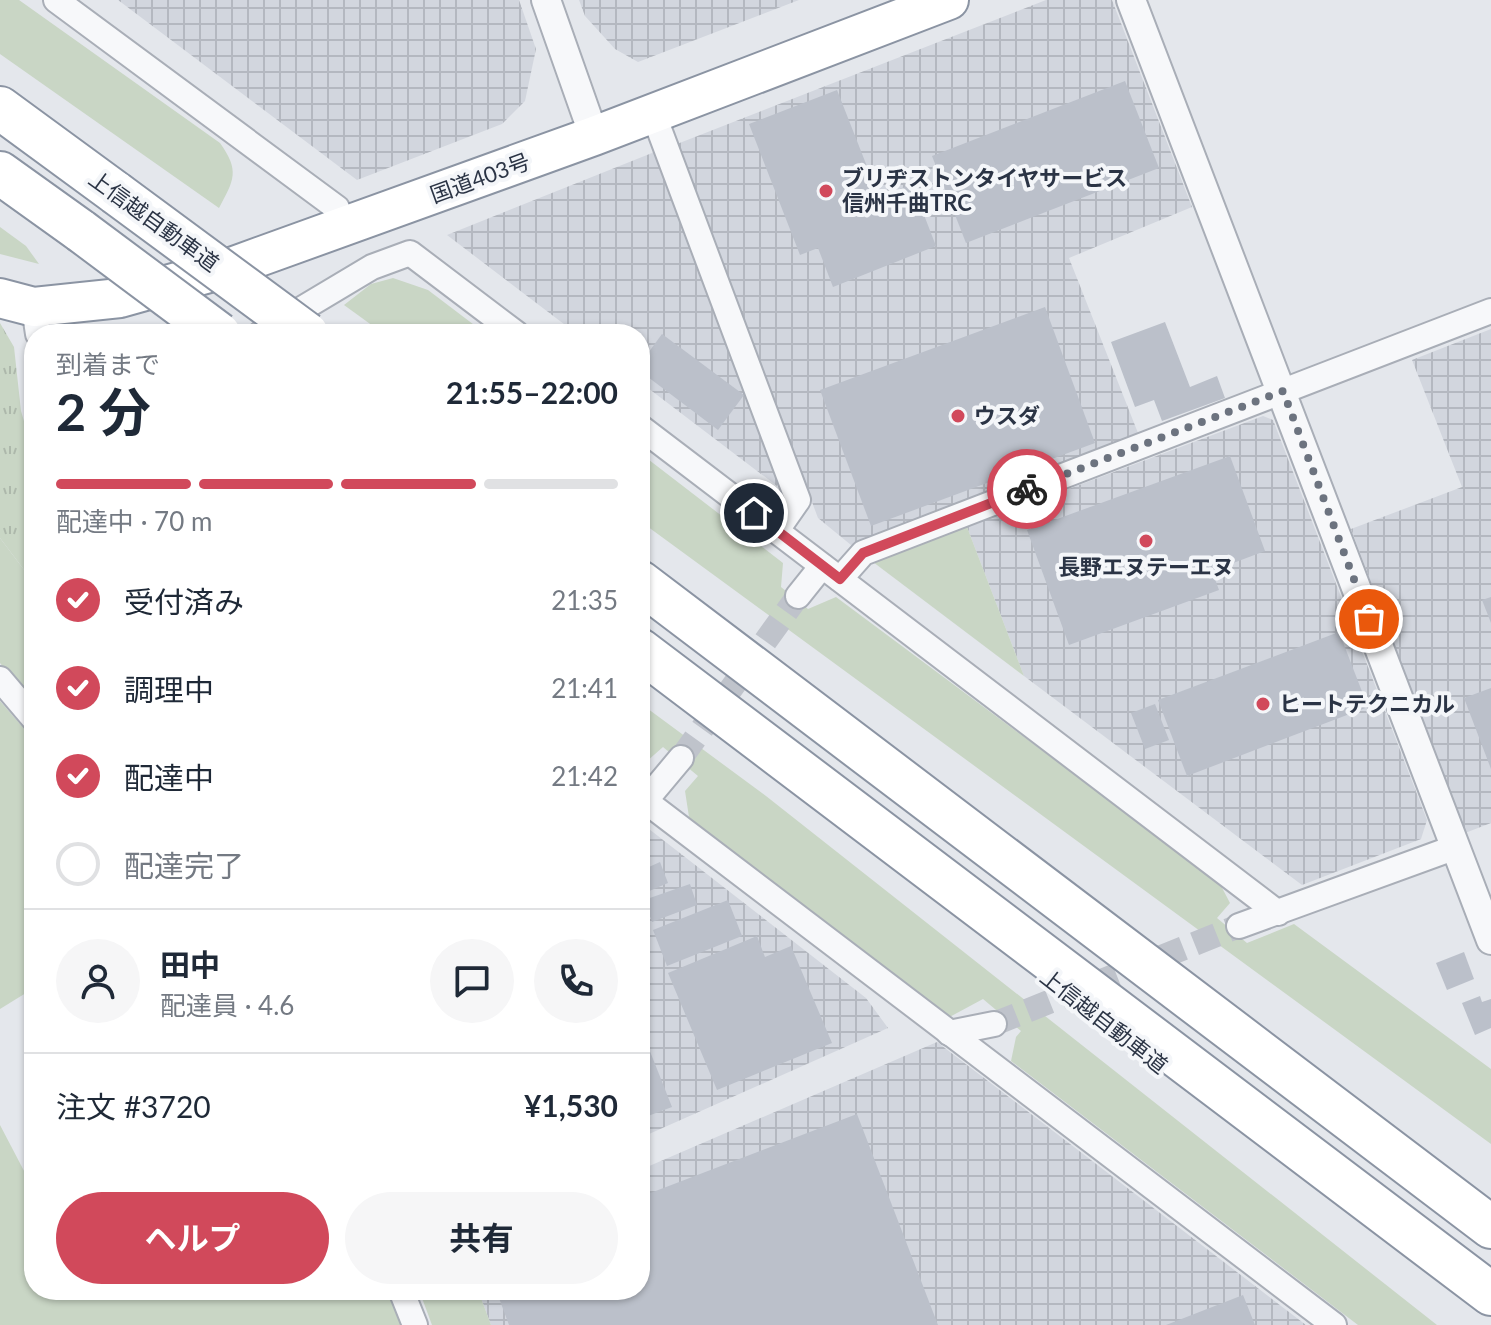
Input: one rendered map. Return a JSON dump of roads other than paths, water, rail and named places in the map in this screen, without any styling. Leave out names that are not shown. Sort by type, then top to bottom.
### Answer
[{"type":"highway","name":"国道403号","points":[[24,313],[120,298],[234,266],[594,136],[949,0]]},
{"type":"highway","name":"上信越自動車道","points":[[0,108],[293,324]]},
{"type":"highway","points":[[0,173],[206,324]]},
{"type":"highway","points":[[650,589],[1491,1227]]},
{"type":"highway","name":"上信越自動車道","points":[[650,657],[1491,1294]]},
{"type":"highway","points":[[761,672],[1491,1194]]},
{"type":"highway","name":"上信越自動車道","points":[[723,712],[930,886],[1374,1230],[1489,1325]]},
{"type":"street","points":[[56,0],[337,208]]},
{"type":"street","points":[[546,0],[594,136]]},
{"type":"street","points":[[1131,0],[1491,940]]},
{"type":"street","points":[[653,113],[798,500],[777,530]]},
{"type":"street","points":[[277,324],[372,267],[410,253],[504,324]]},
{"type":"street","points":[[798,596],[863,553],[1491,311]]},
{"type":"street","points":[[650,435],[1278,913]]},
{"type":"street","points":[[0,679],[24,707]]},
{"type":"street","points":[[650,791],[681,758]]},
{"type":"street","points":[[650,805],[1334,1325]]},
{"type":"street","points":[[1239,926],[1456,847]]},
{"type":"street","points":[[949,1033],[994,1024]]},
{"type":"street","points":[[405,1300],[415,1325]]},
{"type":"tunnel","points":[[681,758],[798,596]]},
{"type":"tunnel","points":[[994,1024],[1239,926]]},
{"type":"place","name":"ブリヂストンタイヤサービス 信州千曲TRC","points":[[826,191]]},
{"type":"place","name":"ウスダ","points":[[958,416]]},
{"type":"place","name":"長野エヌテーエヌ","points":[[1146,541]]},
{"type":"place","name":"ヒートテクニカル","points":[[1263,704]]}]
